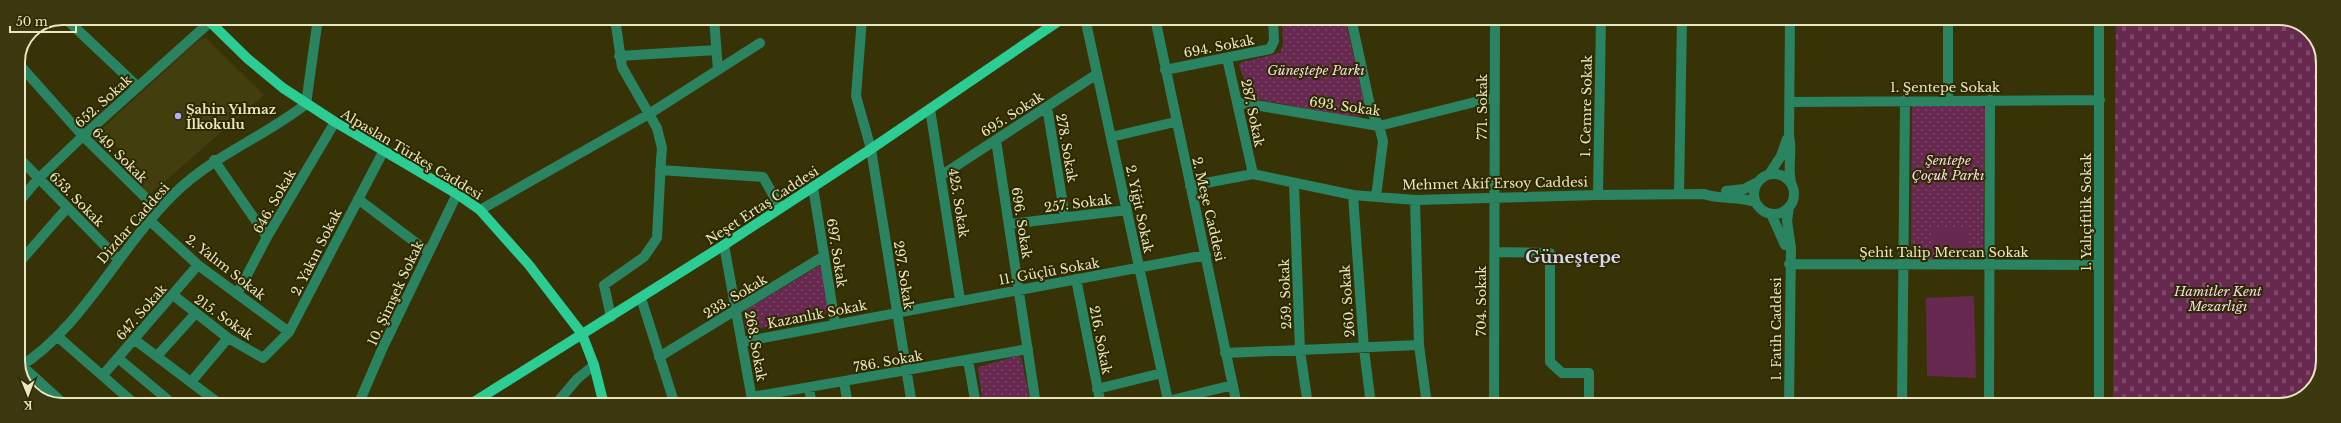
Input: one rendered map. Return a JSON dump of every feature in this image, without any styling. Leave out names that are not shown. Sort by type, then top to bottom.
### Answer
[{"type":"main road","name":"Alpaslan Türkeş Caddesi","points":[[213,25],[248,59],[306,104],[457,194],[480,210],[529,266],[582,334],[594,365],[602,398]]},
{"type":"main road","name":"Neşet Ertaş Caddesi","points":[[480,398],[641,298],[870,150],[1053,25]]},
{"type":"street","points":[[72,25],[138,87]]},
{"type":"street","name":"652. Sokak","points":[[25,188],[38,179],[203,25]]},
{"type":"street","points":[[306,104],[316,25]]},
{"type":"street","points":[[611,317],[604,285],[644,257],[657,238],[660,170],[660,138],[618,56],[616,25]]},
{"type":"street","points":[[714,25],[718,70]]},
{"type":"street","name":"297. Sokak","points":[[861,25],[856,96],[870,150],[911,398]]},
{"type":"street","name":"2. Yiğit Sokak","points":[[1086,25],[1168,398]]},
{"type":"street","name":"2. Meşe Caddesi","points":[[1156,25],[1175,122],[1206,255],[1225,353],[1236,398]]},
{"type":"street","name":"694. Sokak","points":[[1165,70],[1270,49],[1274,41],[1273,25]]},
{"type":"street","points":[[1355,25],[1371,110],[1379,126],[1383,141],[1376,197]]},
{"type":"street","name":"771. Sokak","points":[[1495,25],[1495,197]]},
{"type":"street","name":"1. Cemre Sokak","points":[[1598,194],[1601,25]]},
{"type":"street","points":[[1679,194],[1682,25]]},
{"type":"street","points":[[1704,194],[1710,192],[1738,191],[1756,183],[1770,173],[1781,156],[1789,136],[1791,102],[1790,25]]},
{"type":"street","points":[[1948,25],[1948,100]]},
{"type":"street","name":"1. Yalıçiftlik Sokak","points":[[2099,25],[2099,398]]},
{"type":"street","points":[[480,210],[649,114],[760,43]]},
{"type":"street","points":[[618,56],[716,50]]},
{"type":"street","name":"287. Sokak","points":[[1228,58],[1253,174]]},
{"type":"street","name":"649. Sokak","points":[[25,70],[83,136],[158,210]]},
{"type":"street","name":"695. Sokak","points":[[942,175],[1097,74]]},
{"type":"street","name":"693. Sokak","points":[[1237,102],[1379,126],[1495,97]]},
{"type":"street","points":[[1902,398],[1905,100]]},
{"type":"street","name":"1. Şentepe Sokak","points":[[1791,102],[1905,100],[2100,100]]},
{"type":"street","points":[[1989,398],[1990,100]]},
{"type":"street","name":"Dizdar Caddesi","points":[[25,362],[57,336],[149,220],[176,192],[214,160],[292,115],[306,104]]},
{"type":"street","name":"278. Sokak","points":[[1047,107],[1065,217]]},
{"type":"street","name":"425. Sokak","points":[[930,109],[942,175],[960,300]]},
{"type":"street","name":"646. Sokak","points":[[237,294],[267,237],[335,122]]},
{"type":"street","points":[[1110,137],[1175,122]]},
{"type":"street","points":[[1756,183],[1753,196],[1759,208],[1771,214],[1778,214],[1789,207],[1794,195],[1788,167],[1792,146],[1789,136]]},
{"type":"street","name":"696. Sokak","points":[[996,140],[1035,398]]},
{"type":"street","name":"2. Yakın Sokak","points":[[263,358],[290,332],[384,150]]},
{"type":"street","points":[[214,160],[267,237]]},
{"type":"street","name":"653. Sokak","points":[[25,165],[118,259]]},
{"type":"street","points":[[660,170],[763,177],[780,207]]},
{"type":"street","points":[[1770,173],[1782,175],[1791,182]]},
{"type":"street","name":"Mehmet Akif Ersoy Caddesi","points":[[1190,186],[1253,174],[1353,195],[1415,200],[1598,194],[1704,194],[1711,197],[1738,197],[1755,202]]},
{"type":"street","name":"259. Sokak","points":[[1294,183],[1300,351],[1307,398]]},
{"type":"street","name":"697. Sokak","points":[[813,187],[835,323]]},
{"type":"street","name":"10. Şimşek Sokak","points":[[361,398],[428,252],[457,194]]},
{"type":"street","name":"260. Sokak","points":[[1353,195],[1364,348],[1370,398]]},
{"type":"street","name":"704. Sokak","points":[[1494,398],[1495,197]]},
{"type":"street","points":[[358,199],[428,252]]},
{"type":"street","points":[[1415,200],[1419,345],[1426,398]]},
{"type":"street","name":"1. Fatih Caddesi","points":[[1789,207],[1787,221],[1791,248],[1789,259],[1789,398]]},
{"type":"street","points":[[25,256],[67,208]]},
{"type":"street","name":"257. Sokak","points":[[1009,224],[1127,210]]},
{"type":"street","points":[[1771,214],[1789,259]]},
{"type":"street","name":"2. Yalım Sokak","points":[[149,220],[198,265],[290,332]]},
{"type":"street","name":"268. Sokak","points":[[724,245],[751,398]]},
{"type":"street","points":[[1495,252],[1550,253],[1550,362],[1562,373],[1589,373],[1589,398]]},
{"type":"street","name":"11. Güçlü Sokak","points":[[897,312],[1206,255]]},
{"type":"street","name":"233. Sokak","points":[[659,357],[736,312],[824,256]]},
{"type":"street","name":"Şehit Talip Mercan Sokak","points":[[1789,259],[1903,265],[2099,265]]},
{"type":"street","name":"647. Sokak","points":[[103,375],[135,340],[198,265]]},
{"type":"street","name":"216. Sokak","points":[[1076,279],[1099,398]]},
{"type":"street","name":"215. Sokak","points":[[172,295],[228,338],[263,358]]},
{"type":"street","points":[[641,298],[673,398]]},
{"type":"street","name":"Kazanlık Sokak","points":[[742,342],[897,312]]},
{"type":"street","points":[[157,356],[195,314]]},
{"type":"street","points":[[57,336],[128,398]]},
{"type":"street","points":[[191,382],[228,338]]},
{"type":"street","points":[[135,340],[212,398]]},
{"type":"street","points":[[1225,353],[1419,345]]},
{"type":"street","name":"786. Sokak","points":[[765,398],[809,388],[1028,349]]},
{"type":"street","points":[[118,358],[166,398]]},
{"type":"street","points":[[968,360],[975,398]]},
{"type":"street","points":[[561,398],[577,379],[594,365]]},
{"type":"street","points":[[27,372],[57,398]]},
{"type":"street","points":[[1097,389],[1162,373]]},
{"type":"street","points":[[844,382],[847,398]]},
{"type":"street","points":[[1187,398],[1233,385]]},
{"type":"street","points":[[809,388],[811,398]]},
{"type":"shaded area","name":"Şahin Yılmaz İlkokulu","points":[[206,38],[264,95],[149,195],[138,184],[142,171],[113,144],[101,145],[93,137],[200,39]]},
{"type":"green space","name":"Güneştepe Parkı","points":[[1282,25],[1347,25],[1365,106],[1363,115],[1357,118],[1251,98],[1239,65],[1242,62],[1280,53],[1283,45]]},
{"type":"green space","name":"Hamitler Kent Mezarlığı","points":[[2116,25],[2284,25],[2295,29],[2308,40],[2315,53],[2316,60],[2316,366],[2312,377],[2303,389],[2284,398],[2113,398]]},
{"type":"green space","name":"Şentepe Çoçuk Parkı","points":[[1914,105],[1981,105],[1985,109],[1983,256],[1979,259],[1918,260],[1911,253],[1912,107]]},
{"type":"green space","points":[[1931,229],[1968,229],[1968,251],[1933,251]]},
{"type":"green space","points":[[819,266],[824,268],[832,312],[747,331],[745,327],[744,311]]},
{"type":"green space","points":[[1974,296],[1976,378],[1927,376],[1926,298]]},
{"type":"green space","points":[[1017,356],[1021,357],[1030,398],[982,398],[978,367]]},
{"type":"place","name":"Şahin Yılmaz İlkokulu","points":[[178,116]]},
{"type":"district","name":"Güneştepe","points":[[1573,257]]}]
